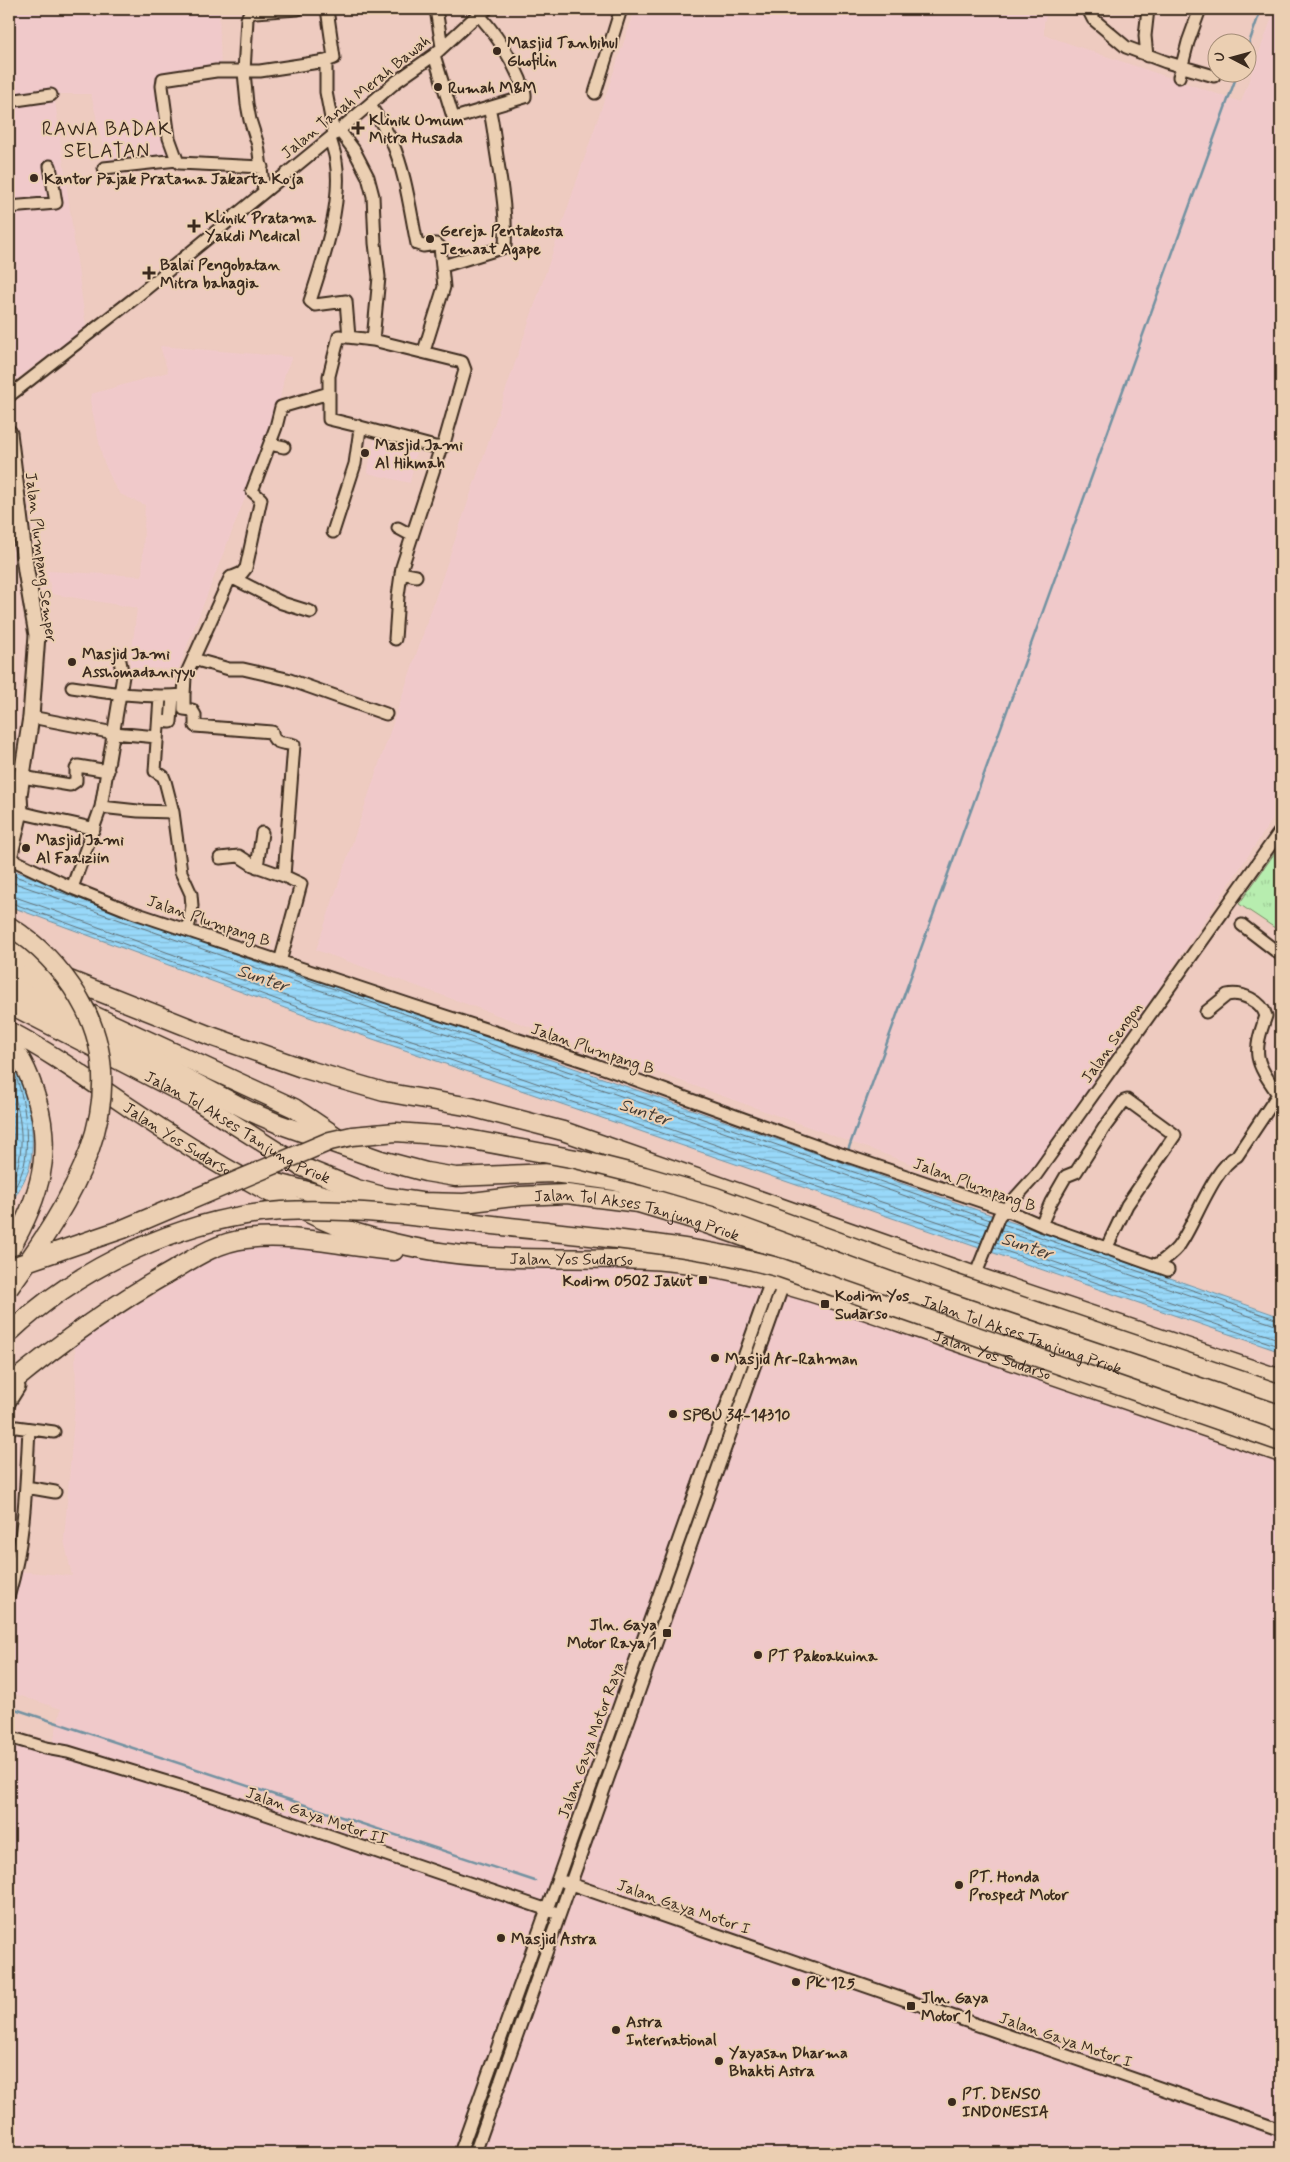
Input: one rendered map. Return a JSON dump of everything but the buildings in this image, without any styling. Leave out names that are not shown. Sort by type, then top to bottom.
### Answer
[{"type":"highway","points":[[9,926],[26,937],[52,959],[90,1015],[98,1038],[101,1060],[102,1102],[92,1144],[62,1210],[9,1288]]},
{"type":"highway","points":[[9,956],[208,1036],[305,1069],[384,1092],[471,1107],[563,1131],[975,1276],[1281,1379]]},
{"type":"highway","points":[[9,970],[28,978],[84,1011],[294,1108],[356,1150]]},
{"type":"highway","name":"Jalan Tol Akses Tanjung Priok","points":[[9,985],[249,1111],[279,1124],[403,1166],[453,1177],[552,1173],[615,1181],[720,1211],[790,1244],[1281,1425]]},
{"type":"highway","name":"Jalan Tol Akses Tanjung Priok","points":[[9,1004],[194,1099],[300,1166],[357,1190],[386,1197],[421,1202],[464,1203],[521,1196],[567,1194],[607,1198],[638,1204],[790,1244],[1281,1408]]},
{"type":"highway","name":"Jalan Yos Sudarso","points":[[9,1031],[74,1068],[129,1108],[197,1152],[326,1221],[358,1233],[385,1240],[469,1255],[645,1260],[704,1266],[777,1283],[907,1325],[1281,1453]]},
{"type":"highway","points":[[9,1044],[30,1077],[44,1126],[45,1153],[41,1179],[32,1207],[9,1251]]},
{"type":"highway","points":[[9,1268],[122,1229],[334,1140],[352,1136],[396,1132],[451,1136],[576,1159],[716,1197],[944,1280],[1281,1394]]},
{"type":"highway","points":[[197,1152],[265,1180],[334,1198],[389,1206],[421,1202]]},
{"type":"highway","points":[[9,1333],[64,1287],[121,1256],[172,1235],[235,1218],[280,1212],[328,1211],[389,1214],[674,1246],[749,1259],[781,1268],[1281,1442]]},
{"type":"highway","points":[[14,1386],[101,1315],[146,1285],[208,1250],[225,1243],[246,1239],[290,1238],[389,1251],[469,1255]]},
{"type":"main road","name":"Jalan Plumpang Semper","points":[[9,434],[26,571],[37,635],[31,717],[19,808],[9,858]]},
{"type":"main road","name":"Jalan Plumpang Semper","points":[[9,826],[14,808],[19,808]]},
{"type":"main road","points":[[9,944],[41,968]]},
{"type":"street","points":[[264,191],[258,144],[250,120],[244,72],[245,39],[249,14],[298,9]]},
{"type":"street","points":[[262,167],[179,163],[170,138],[162,86],[163,79],[216,71],[244,72],[326,61],[334,58],[328,9]]},
{"type":"street","points":[[436,9],[438,51],[453,116],[458,117],[526,96],[510,56],[483,12]]},
{"type":"street","points":[[595,93],[621,9]]},
{"type":"street","points":[[1090,9],[1094,19],[1122,45],[1180,72],[1208,75]]},
{"type":"street","points":[[1147,56],[1145,36],[1148,9]]},
{"type":"street","points":[[1180,72],[1200,9]]},
{"type":"street","name":"Jalan Tanah Merah Bawah","points":[[9,396],[136,297],[370,106],[397,81],[438,51],[483,12]]},
{"type":"street","points":[[326,61],[326,92],[334,134],[337,176],[333,218],[323,260],[310,301],[315,305],[346,301],[349,337]]},
{"type":"street","points":[[9,101],[51,95]]},
{"type":"street","points":[[370,106],[391,141],[400,165],[409,196],[417,244],[419,246],[438,245],[443,266],[444,287],[424,351]]},
{"type":"street","points":[[443,266],[505,248],[506,229],[502,186],[494,126],[489,108]]},
{"type":"street","points":[[334,134],[354,150],[368,176],[373,196],[379,277],[368,340]]},
{"type":"street","points":[[104,168],[177,160]]},
{"type":"street","points":[[9,207],[56,203],[50,166]]},
{"type":"street","points":[[391,637],[401,573],[411,535],[441,447],[444,445],[465,370],[462,362],[424,351],[339,336],[336,355],[329,376],[329,419],[441,447]]},
{"type":"street","points":[[159,721],[171,722],[178,695],[192,659],[231,577],[242,573],[246,568],[260,499],[252,491],[270,444],[281,407],[329,393]]},
{"type":"street","points":[[333,532],[355,464],[359,427]]},
{"type":"street","points":[[270,444],[284,448]]},
{"type":"street","points":[[398,528],[411,535]]},
{"type":"street","points":[[401,573],[416,576]]},
{"type":"street","points":[[231,577],[282,603],[311,612]]},
{"type":"street","points":[[192,659],[229,669],[287,679],[386,714]]},
{"type":"street","points":[[72,888],[101,807],[123,676],[120,661]]},
{"type":"street","points":[[72,687],[120,694],[160,697],[178,695]]},
{"type":"street","points":[[178,695],[184,709],[192,710],[195,715],[195,726],[272,732],[273,739],[276,742],[294,745],[284,876]]},
{"type":"street","points":[[160,697],[155,771],[165,781],[173,812],[181,872],[191,894],[192,906],[188,930]]},
{"type":"street","points":[[31,717],[114,733],[157,737]]},
{"type":"street","points":[[22,777],[70,786],[76,781],[76,769],[78,766],[108,771]]},
{"type":"street","points":[[101,807],[173,812]]},
{"type":"street","points":[[19,808],[45,819],[66,821],[94,830]]},
{"type":"street","name":"Jalan Sengon","points":[[975,1276],[1002,1212],[1036,1175],[1281,830]]},
{"type":"street","points":[[257,866],[262,834]]},
{"type":"street","points":[[220,858],[240,856],[257,866],[301,884],[280,962]]},
{"type":"street","name":"Jalan Plumpang B","points":[[9,858],[72,888],[132,912],[587,1062],[1162,1268],[1180,1245],[1204,1200],[1227,1163],[1237,1156],[1280,1092]]},
{"type":"street","points":[[1242,925],[1281,954]]},
{"type":"street","points":[[1206,1012],[1232,994],[1255,1000],[1261,1005],[1266,1016],[1260,1032],[1257,1053],[1261,1067],[1280,1092]]},
{"type":"street","points":[[1041,1225],[1050,1202],[1066,1176],[1076,1172],[1104,1128],[1124,1101],[1127,1100],[1175,1135],[1127,1205],[1106,1249]]},
{"type":"street","name":"Jalan Gaya Motor Raya","points":[[460,2153],[743,1358],[777,1283]]},
{"type":"street","name":"Jalan Gaya Motor Raya","points":[[474,2153],[754,1362],[777,1283]]},
{"type":"street","points":[[743,1358],[754,1362]]},
{"type":"street","points":[[9,1403],[14,1386]]},
{"type":"street","points":[[9,1426],[54,1432]]},
{"type":"street","points":[[9,1594],[13,1565],[23,1530],[28,1429]]},
{"type":"street","points":[[26,1488],[55,1492]]},
{"type":"street","points":[[650,1622],[662,1626]]},
{"type":"street","name":"Jalan Gaya Motor II","points":[[9,1737],[213,1796],[560,1913]]},
{"type":"street","name":"Jalan Gaya Motor I","points":[[557,1880],[1281,2130]]},
{"type":"street","points":[[512,2008],[524,2012]]},
{"type":"shaded area","points":[[9,9],[219,9],[221,73],[161,74],[175,155],[107,164],[91,94],[54,94],[86,327],[13,382],[9,347]]},
{"type":"shaded area","points":[[635,9],[1049,9],[1044,22],[1044,35],[1241,102],[1248,82],[1258,82],[1258,56],[1275,9],[1281,9],[1281,807],[1015,1201],[316,950]]},
{"type":"shaded area","points":[[160,346],[292,357],[285,373],[276,419],[178,669],[130,667],[137,608],[52,594],[47,571],[142,576],[145,505],[120,494],[114,485],[103,460],[90,401],[91,394],[168,372]]},
{"type":"shaded area","points":[[375,438],[398,438],[418,441],[410,483],[367,473]]},
{"type":"shaded area","name":"Astra International","points":[[311,1241],[326,1251],[460,1262],[552,1260],[780,1287],[1281,1457],[1281,2153],[9,2153],[9,1738],[51,1751],[61,1709],[9,1692],[9,1597],[16,1571],[72,1576],[64,1540],[76,1393],[75,1344],[237,1244]]},
{"type":"green space","points":[[1281,844],[1281,932],[1239,904]]},
{"type":"water","name":"Sunter","points":[[9,869],[1281,1317],[1281,1352],[309,1017],[9,906]]},
{"type":"water","points":[[9,1057],[16,1067],[27,1096],[32,1129],[32,1145],[28,1172],[9,1206]]},
{"type":"waterway","points":[[1253,32],[1261,9]]},
{"type":"waterway","points":[[847,1153],[1234,82]]},
{"type":"waterway","points":[[9,1707],[535,1881]]},
{"type":"place","name":"Masjid Tanbihul Ghofilin","points":[[497,51]]},
{"type":"place","name":"Rumah M&M","points":[[438,87]]},
{"type":"place","name":"Klinik Umum Mitra Husada","points":[[358,128]]},
{"type":"place","name":"Kantor Pajak Pratama Jakarta Koja","points":[[34,178]]},
{"type":"place","name":"Klinik Pratama Yakdi Medical","points":[[194,226]]},
{"type":"place","name":"Gereja Pentakosta Jemaat Agape","points":[[430,239]]},
{"type":"place","name":"Balai Pengobatan Mitra bahagia","points":[[149,273]]},
{"type":"place","name":"Masjid Jami Al Hikmah","points":[[365,453]]},
{"type":"place","name":"Masjid Jami Asshomadaniyyu","points":[[72,662]]},
{"type":"place","name":"Masjid Jami Al Faaiziin","points":[[26,848]]},
{"type":"place","name":"Kodim 0502 Jakut","points":[[703,1280]]},
{"type":"place","name":"Kodim Yos Sudarso","points":[[825,1304]]},
{"type":"place","name":"Masjid Ar-Rahman","points":[[715,1358]]},
{"type":"place","name":"SPBU 34-14310","points":[[673,1414]]},
{"type":"place","name":"Jln. Gaya Motor Raya 1","points":[[667,1633]]},
{"type":"place","name":"PT Pakoakuina","points":[[758,1655]]},
{"type":"place","name":"PT. Honda Prospect Motor","points":[[959,1885]]},
{"type":"place","name":"Masjid Astra","points":[[501,1938]]},
{"type":"place","name":"PK 125","points":[[796,1982]]},
{"type":"place","name":"Jln. Gaya Motor 1","points":[[911,2006]]},
{"type":"place","name":"Astra International","points":[[616,2030]]},
{"type":"place","name":"Yayasan Dharma Bhakti Astra","points":[[719,2061]]},
{"type":"place","name":"PT. DENSO INDONESIA","points":[[952,2102]]},
{"type":"district","name":"RAWA BADAK SELATAN","points":[[107,139]]}]
